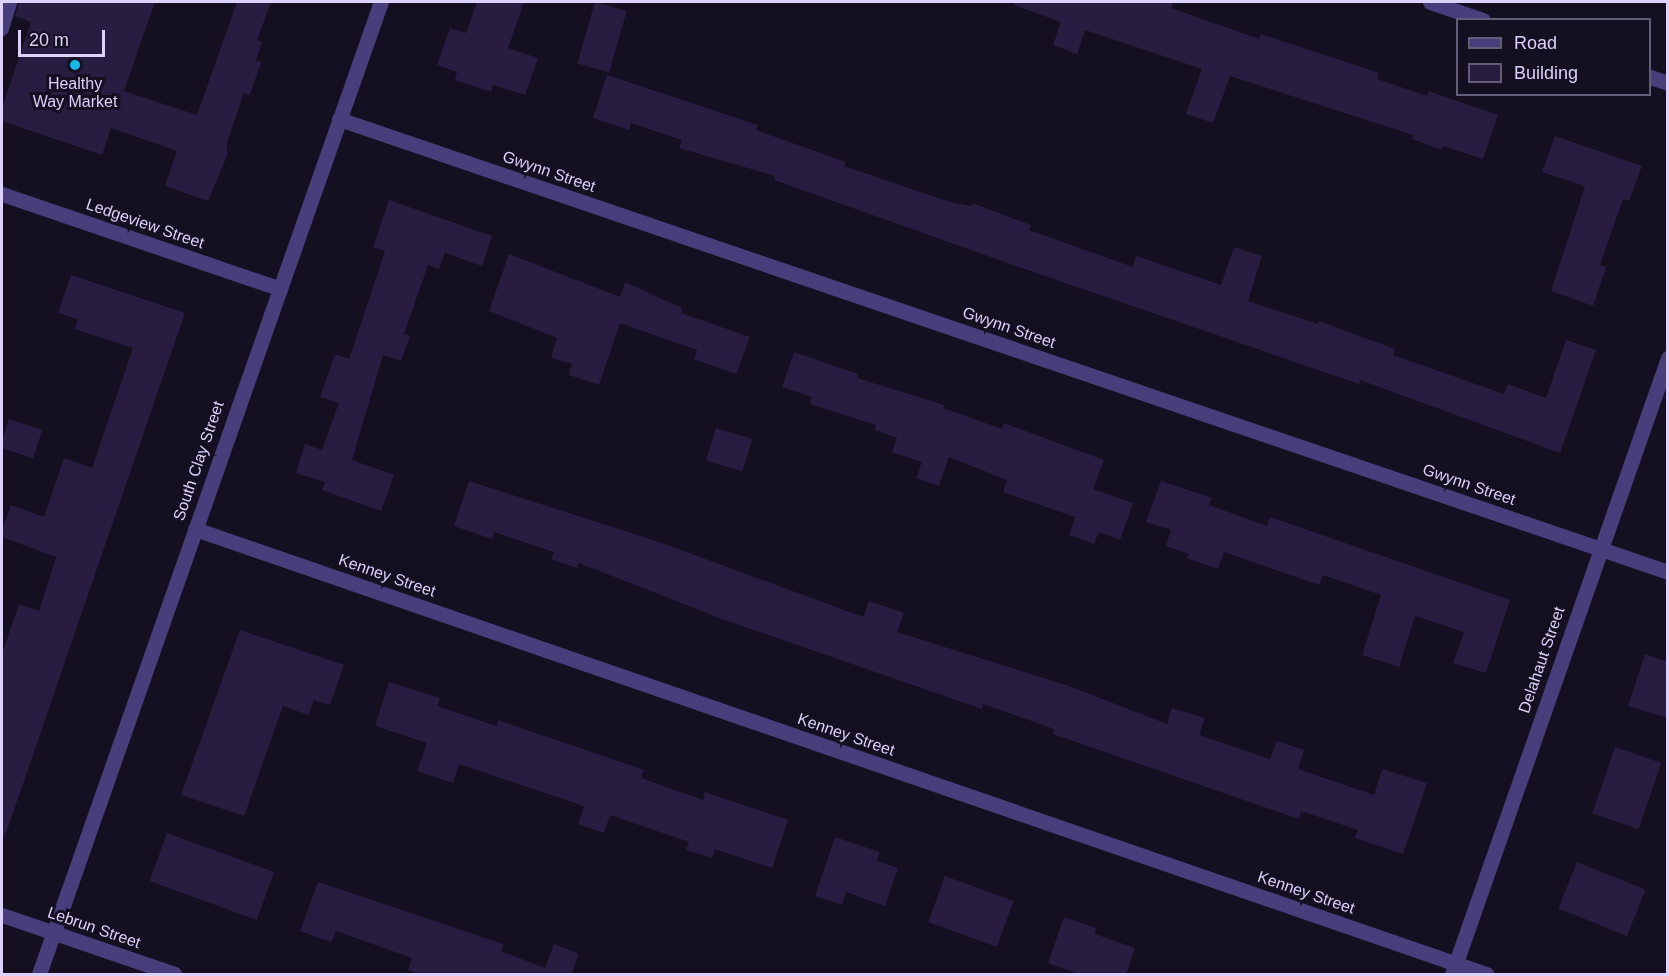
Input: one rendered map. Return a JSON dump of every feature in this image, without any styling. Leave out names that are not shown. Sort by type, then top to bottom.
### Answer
[{"type":"street","name":"South Clay Street","points":[[39,975],[278,288],[381,2]]},
{"type":"street","points":[[1430,2],[1477,18]]},
{"type":"street","points":[[1651,77],[1668,83]]},
{"type":"street","name":"Gwynn Street","points":[[339,119],[1668,572]]},
{"type":"street","name":"Ledgeview Street","points":[[2,194],[278,288]]},
{"type":"street","name":"Delahaut Street","points":[[1453,969],[1668,358]]},
{"type":"street","name":"Kenney Street","points":[[195,529],[1453,969],[1486,975]]},
{"type":"street","name":"Lebrun Street","points":[[2,915],[174,975]]},
{"type":"lane","points":[[2,29],[10,2]]},
{"type":"building","points":[[19,2],[155,2],[124,91],[197,115],[237,2],[271,2],[257,40],[262,42],[256,60],[261,62],[250,95],[244,93],[227,142],[227,156],[208,201],[165,186],[177,151],[111,128],[102,155],[2,121],[2,108],[31,22],[15,16]]},
{"type":"building","points":[[477,2],[524,2],[508,48],[538,58],[525,95],[493,85],[491,92],[455,80],[457,72],[437,65],[450,28],[466,33]]},
{"type":"building","points":[[595,2],[627,11],[609,73],[577,64]]},
{"type":"building","points":[[1014,2],[1173,2],[1171,8],[1259,39],[1261,34],[1379,73],[1377,79],[1427,96],[1428,91],[1498,115],[1483,159],[1443,146],[1442,150],[1412,139],[1413,135],[1230,76],[1213,123],[1186,114],[1202,69],[1085,30],[1077,54],[1053,45],[1061,22],[1014,5]]},
{"type":"building","points":[[607,75],[758,125],[756,130],[846,162],[844,166],[953,203],[971,206],[972,203],[1031,225],[1029,230],[1133,267],[1136,256],[1221,285],[1234,247],[1262,256],[1248,301],[1318,324],[1319,321],[1395,349],[1393,355],[1504,394],[1508,384],[1546,398],[1566,340],[1596,350],[1560,453],[1360,380],[1359,384],[1016,266],[774,180],[775,176],[679,148],[682,140],[631,123],[629,130],[593,118]]},
{"type":"building","points":[[1555,136],[1642,166],[1629,201],[1623,199],[1600,265],[1606,267],[1593,306],[1551,291],[1585,186],[1542,172]]},
{"type":"building","points":[[389,200],[492,236],[482,266],[445,253],[439,269],[428,265],[404,334],[410,336],[401,361],[383,355],[352,460],[394,475],[381,511],[322,490],[325,482],[296,473],[305,444],[322,450],[339,403],[320,397],[335,354],[349,359],[385,251],[373,247]]},
{"type":"building","points":[[509,254],[620,297],[625,282],[682,308],[681,313],[750,337],[736,374],[694,359],[697,350],[620,323],[599,385],[569,375],[572,364],[551,358],[557,338],[489,311]]},
{"type":"building","points":[[71,275],[185,313],[5,836],[2,835],[2,654],[19,604],[39,611],[56,557],[2,537],[2,531],[11,505],[44,517],[64,458],[92,468],[133,348],[75,329],[78,319],[58,313]]},
{"type":"building","points":[[794,352],[858,374],[857,378],[944,405],[943,408],[1002,429],[1004,423],[1104,460],[1093,489],[1133,503],[1120,540],[1099,532],[1094,544],[1069,535],[1075,517],[1003,492],[1007,480],[949,457],[939,486],[916,478],[922,462],[892,452],[897,438],[875,430],[876,425],[810,404],[812,397],[782,387]]},
{"type":"building","points":[[9,419],[42,430],[33,458],[2,448]]},
{"type":"building","points":[[716,428],[752,439],[742,472],[706,461]]},
{"type":"building","points":[[469,481],[662,543],[863,617],[869,601],[904,613],[897,632],[1069,686],[1167,724],[1172,708],[1205,718],[1199,735],[1270,759],[1277,741],[1304,750],[1298,769],[1374,795],[1382,769],[1427,783],[1403,854],[1355,838],[1358,830],[1301,811],[1299,819],[1053,734],[1054,729],[983,704],[982,709],[722,619],[579,563],[577,568],[551,559],[554,552],[494,532],[492,539],[454,526]]},
{"type":"building","points":[[1161,481],[1212,498],[1209,505],[1267,526],[1270,517],[1510,600],[1486,673],[1453,663],[1464,632],[1415,616],[1399,667],[1362,655],[1381,595],[1323,575],[1319,585],[1224,552],[1218,569],[1187,558],[1189,554],[1166,546],[1171,530],[1146,522]]},
{"type":"building","points":[[240,630],[344,665],[330,705],[314,700],[308,715],[283,706],[244,816],[181,795]]},
{"type":"building","points":[[1645,654],[1668,662],[1668,718],[1628,706]]},
{"type":"building","points":[[389,682],[440,698],[437,706],[496,726],[498,720],[644,770],[641,778],[703,800],[705,792],[788,820],[772,868],[715,849],[712,858],[686,850],[689,842],[610,815],[604,833],[578,824],[584,807],[581,805],[459,764],[453,783],[417,771],[427,743],[375,726]]},
{"type":"building","points":[[1615,747],[1661,763],[1639,829],[1592,813]]},
{"type":"building","points":[[167,833],[274,872],[257,920],[150,881]]},
{"type":"building","points":[[835,837],[880,852],[877,861],[898,868],[885,906],[846,892],[842,905],[815,896]]},
{"type":"building","points":[[1577,862],[1646,890],[1627,936],[1558,908]]},
{"type":"building","points":[[945,876],[1014,901],[997,947],[928,922]]},
{"type":"building","points":[[318,882],[503,944],[501,951],[545,968],[554,944],[579,954],[571,975],[420,975],[408,970],[412,958],[336,931],[331,942],[300,931]]},
{"type":"building","points":[[1064,917],[1096,928],[1095,934],[1135,948],[1126,975],[1081,975],[1048,963]]},
{"type":"place","name":"Healthy Way Market","points":[[75,65]]}]
